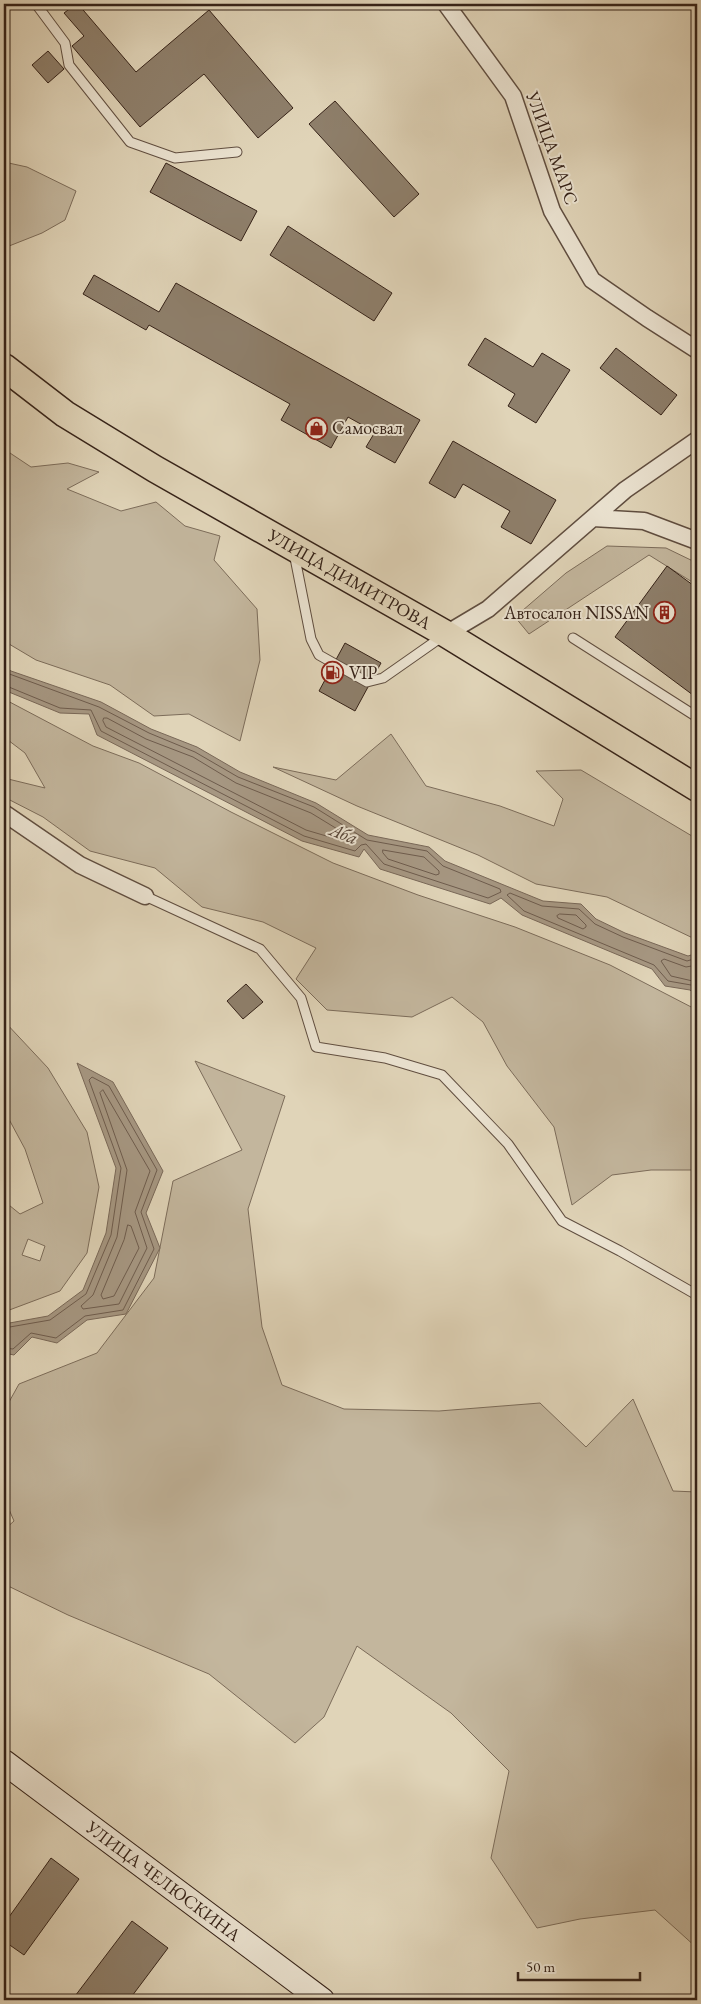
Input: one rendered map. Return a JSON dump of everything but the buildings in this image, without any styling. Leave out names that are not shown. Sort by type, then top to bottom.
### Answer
[{"type":"main road","name":"УЛИЦА ДИМИТРОВА","points":[[4,367],[65,414],[293,548],[446,634],[697,788]]},
{"type":"street","name":"УЛИЦА МАРС","points":[[446,4],[513,96],[552,211],[592,280],[697,350]]},
{"type":"street","points":[[446,634],[488,609],[632,484],[697,440]]},
{"type":"street","points":[[593,518],[644,521],[697,542]]},
{"type":"street","points":[[4,813],[80,865],[145,896]]},
{"type":"street","name":"УЛИЦА ЧЕЛЮСКИНА","points":[[4,1762],[322,2000]]},
{"type":"lane","points":[[36,4],[65,43],[68,65],[130,142],[175,158],[237,152]]},
{"type":"lane","points":[[293,548],[311,639],[319,655],[367,682],[383,678],[446,634]]},
{"type":"lane","points":[[573,638],[697,718]]},
{"type":"lane","points":[[145,896],[260,949],[301,998],[316,1047],[385,1058],[442,1076],[508,1144],[562,1221],[620,1251],[697,1295]]},
{"type":"shaded area","points":[[4,162],[27,167],[76,191],[65,220],[42,233],[4,248]]},
{"type":"shaded area","points":[[4,449],[31,467],[68,463],[99,472],[67,489],[121,511],[156,502],[185,526],[220,536],[214,560],[257,609],[260,660],[240,741],[189,714],[154,716],[110,685],[36,660],[4,641]]},
{"type":"shaded area","points":[[607,546],[666,548],[697,563],[697,585],[649,555],[529,634],[515,617],[566,573]]},
{"type":"shaded area","points":[[4,699],[93,746],[139,763],[333,863],[418,895],[515,927],[610,965],[697,1010],[697,1170],[651,1170],[612,1175],[572,1205],[554,1127],[507,1066],[483,1022],[452,997],[412,1017],[327,1010],[296,979],[316,948],[263,922],[202,907],[155,868],[90,851],[43,817],[4,797],[4,778],[45,788],[25,753],[4,737]]},
{"type":"shaded area","points":[[391,734],[426,786],[500,806],[554,826],[563,799],[536,771],[581,770],[697,839],[697,940],[607,897],[536,884],[478,855],[357,806],[273,767],[336,780]]},
{"type":"shaded area","points":[[4,1021],[48,1068],[87,1132],[99,1187],[87,1253],[60,1291],[4,1312],[4,1201],[20,1214],[43,1203],[25,1149],[4,1110]],"holes":[[[28,1239],[45,1246],[40,1261],[22,1255]]]},
{"type":"shaded area","points":[[195,1061],[285,1096],[248,1209],[262,1327],[282,1385],[344,1409],[439,1411],[540,1403],[586,1447],[633,1399],[673,1491],[697,1492],[697,1948],[655,1910],[580,1919],[537,1928],[491,1858],[509,1771],[451,1713],[357,1646],[324,1717],[295,1743],[209,1674],[68,1615],[4,1584],[4,1530],[14,1521],[4,1498],[4,1411],[19,1384],[97,1353],[154,1278],[173,1181],[242,1150]]},
{"type":"water","name":"Аба","points":[[4,666],[11,671],[101,702],[151,729],[197,747],[240,772],[316,803],[368,835],[429,847],[445,861],[543,901],[581,904],[596,919],[625,933],[688,956],[697,953],[697,996],[690,990],[665,986],[652,969],[522,915],[501,898],[490,904],[380,869],[364,849],[359,857],[302,841],[97,735],[89,714],[60,713],[4,690]]},
{"type":"water","points":[[77,1063],[113,1082],[163,1171],[146,1213],[160,1248],[126,1314],[87,1320],[57,1343],[32,1337],[14,1355],[4,1353],[4,1324],[48,1316],[83,1290],[106,1233],[116,1168]]},
{"type":"place","name":"Самосвал","points":[[316,428]]},
{"type":"place","name":"Автосалон NISSAN","points":[[665,613]]},
{"type":"place","name":"VIP","points":[[333,673]]}]
